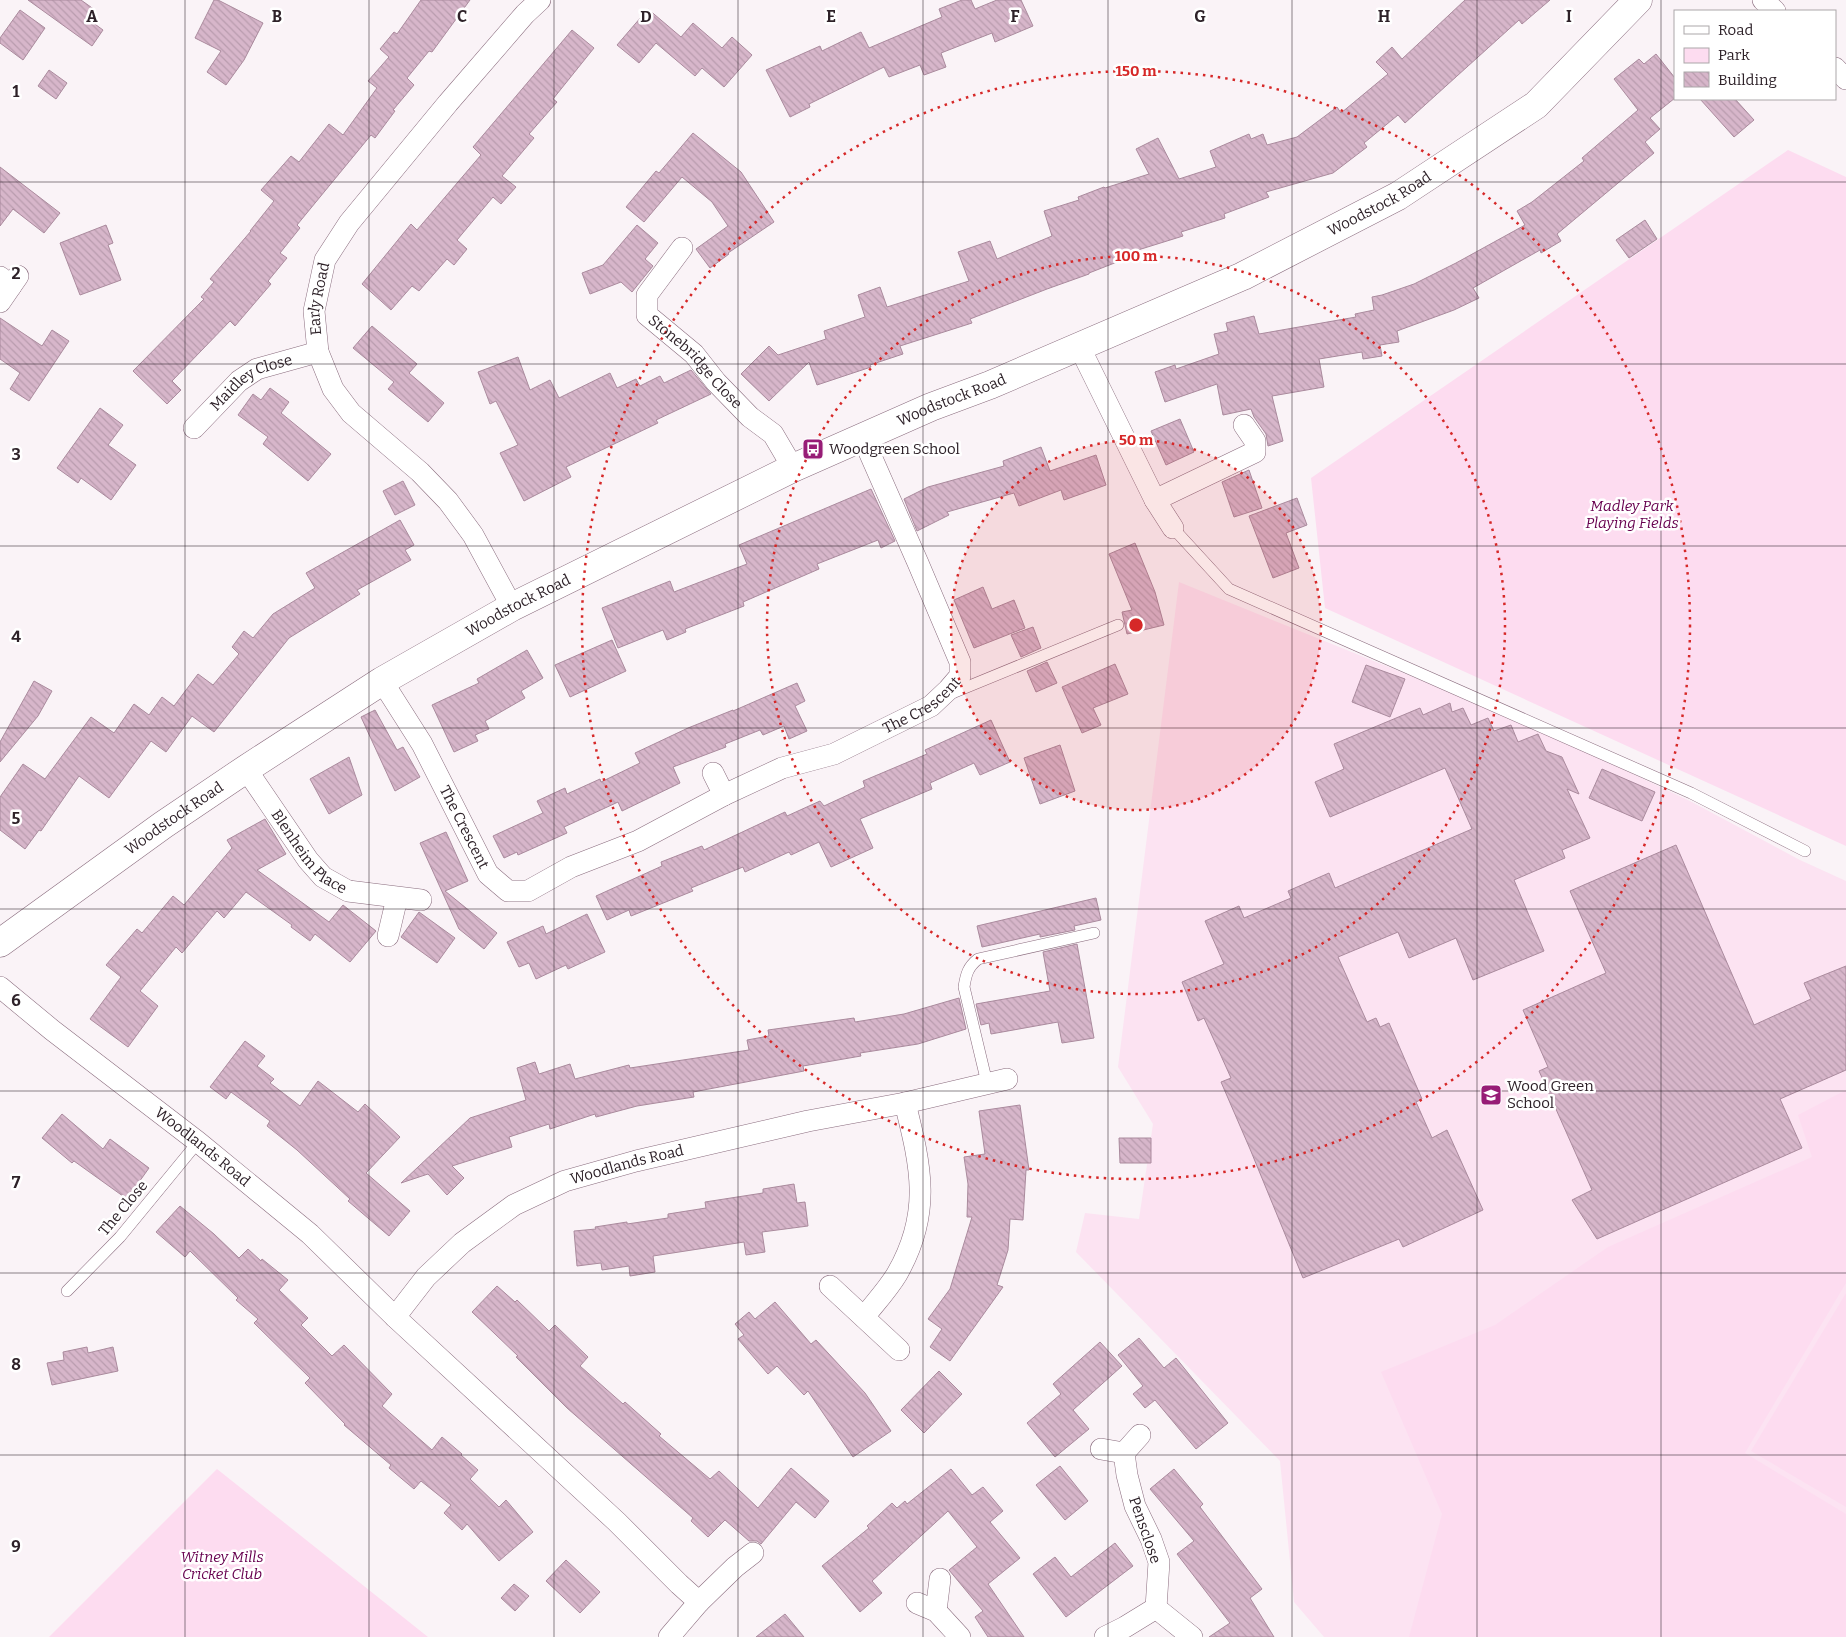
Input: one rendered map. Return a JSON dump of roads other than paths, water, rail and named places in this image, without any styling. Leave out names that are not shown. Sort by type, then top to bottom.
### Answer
[{"type":"main road","name":"Woodstock Road","points":[[0,942],[163,825],[246,769],[382,681],[512,607],[793,468],[932,407],[990,385],[1243,276],[1398,196],[1536,105],[1638,0]]},
{"type":"street","name":"Early Road","points":[[512,607],[473,535],[448,501],[420,472],[351,413],[333,389],[318,352],[314,310],[325,260],[349,223],[383,180],[525,14],[540,0]]},
{"type":"street","points":[[1763,0],[1774,10]]},
{"type":"street","points":[[1836,69],[1846,79]]},
{"type":"street","name":"Stonebridge Close","points":[[682,248],[647,295],[647,315],[694,354],[716,382],[750,417],[773,434],[793,468]]},
{"type":"street","points":[[1079,346],[1155,500],[1173,528]]},
{"type":"street","name":"Maidley Close","points":[[194,428],[239,381],[257,369],[318,352]]},
{"type":"street","points":[[1155,500],[1255,452],[1255,441],[1244,425]]},
{"type":"street","name":"The Crescent","points":[[382,681],[422,744],[488,874],[508,891],[528,891],[571,868],[638,842],[724,795],[782,768],[834,754],[931,706],[960,676],[960,662],[862,438]]},
{"type":"street","name":"Blenheim Place","points":[[246,769],[308,860],[323,877],[348,891],[421,900]]},
{"type":"street","points":[[713,774],[724,795]]},
{"type":"street","points":[[388,936],[397,898]]},
{"type":"street","name":"Woodlands Road","points":[[0,987],[52,1030],[198,1142],[310,1234],[395,1317],[617,1522],[699,1602]]},
{"type":"street","name":"Woodlands Road","points":[[395,1317],[426,1277],[462,1243],[514,1206],[565,1181],[636,1161],[808,1120],[905,1103],[998,1081]]},
{"type":"street","points":[[864,1317],[897,1274],[913,1236],[921,1204],[920,1170],[905,1103]]},
{"type":"street","points":[[830,1286],[899,1350]]},
{"type":"street","points":[[1101,1450],[1124,1453],[1140,1436]]},
{"type":"street","name":"Pensclose","points":[[1124,1453],[1127,1475],[1135,1506],[1151,1539],[1159,1562],[1156,1608]]},
{"type":"street","points":[[669,1637],[699,1602],[735,1567],[753,1553]]},
{"type":"street","points":[[936,1611],[940,1579]]},
{"type":"street","points":[[917,1603],[936,1611],[960,1637]]},
{"type":"street","points":[[1105,1637],[1156,1608],[1192,1637]]},
{"type":"lane","points":[[1173,528],[1229,589],[1691,792],[1805,851]]},
{"type":"lane","points":[[941,697],[1118,625]]},
{"type":"lane","points":[[998,1081],[964,987],[966,974],[970,966],[978,959],[1094,933]]},
{"type":"lane","name":"The Close","points":[[67,1291],[120,1237],[198,1142]]},
{"type":"place","name":"Woodgreen School","points":[[813,449]]},
{"type":"place","name":"Wood Green School","points":[[1491,1095]]},
{"type":"park label","name":"Madley Park Playing Fields","points":[[1632,514]]},
{"type":"park label","name":"Witney Mills Cricket Club","points":[[222,1566]]}]
